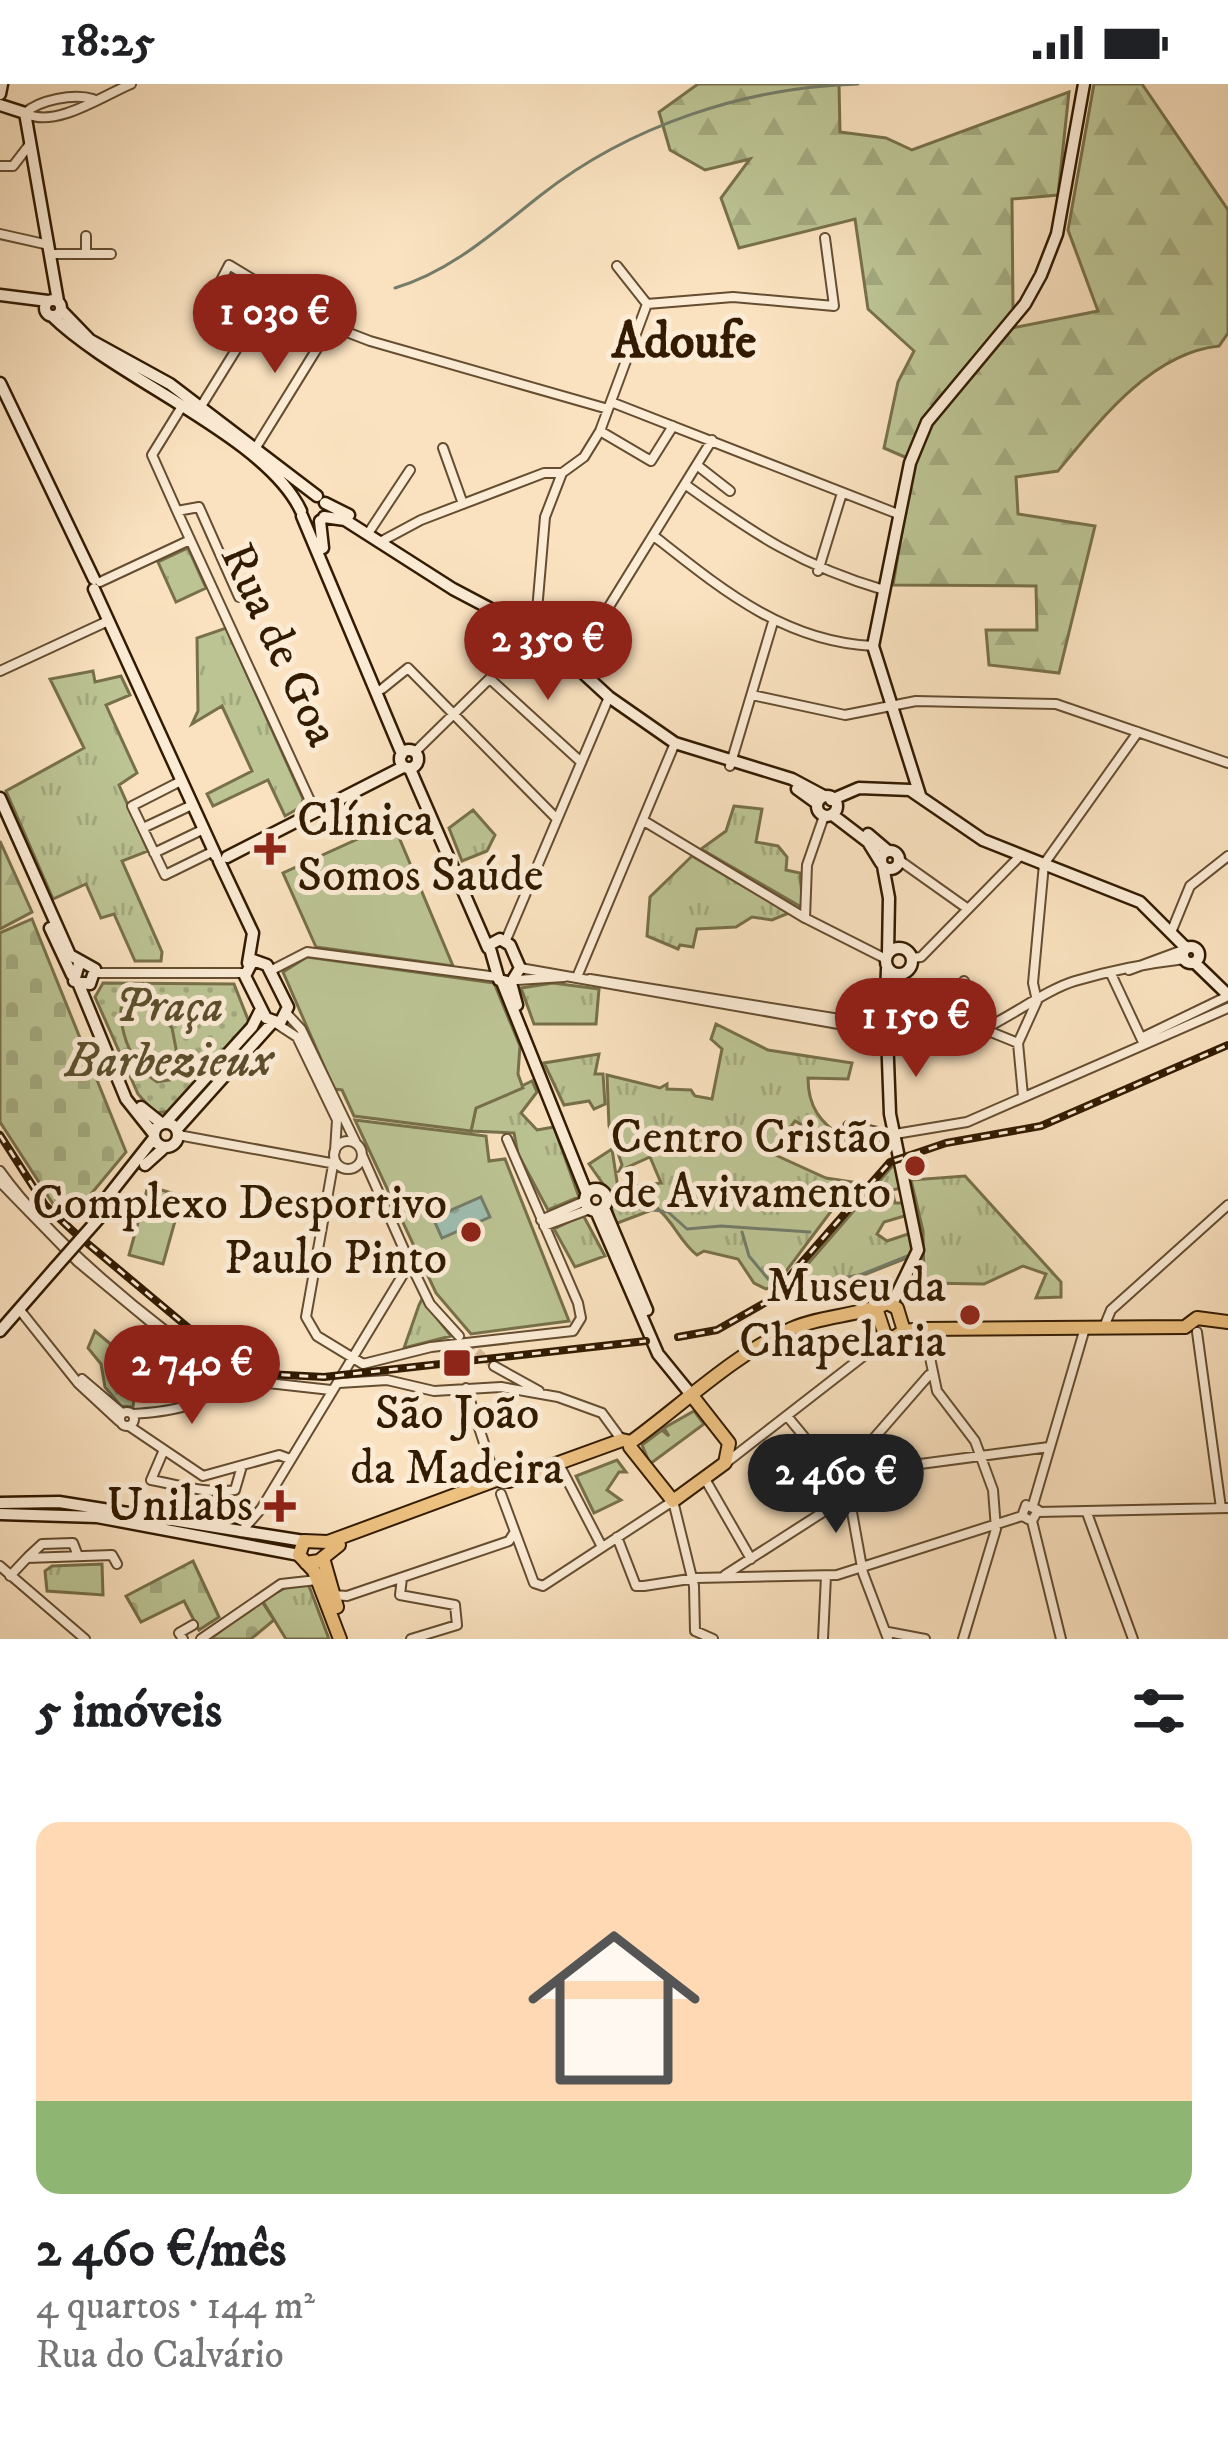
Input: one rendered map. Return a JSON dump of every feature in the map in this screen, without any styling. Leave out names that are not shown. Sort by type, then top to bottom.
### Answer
[{"type":"main road","points":[[499,1487],[562,1470],[628,1443],[789,1330],[892,1304],[904,1331]]},
{"type":"main road","points":[[877,1311],[888,1337],[924,1329],[1228,1325]]},
{"type":"main road","points":[[628,1443],[673,1501],[725,1463],[729,1443],[693,1396]]},
{"type":"main road","points":[[303,1553],[322,1551],[628,1443]]},
{"type":"main road","points":[[303,1553],[322,1551]]},
{"type":"main road","points":[[322,1551],[344,1639]]},
{"type":"main road","points":[[303,1553],[344,1639]]},
{"type":"street","points":[[0,94],[2,84]]},
{"type":"street","points":[[25,113],[34,105],[82,95],[94,99],[131,84]]},
{"type":"street","points":[[915,792],[915,776],[873,646],[898,514],[914,447],[927,422],[1025,304],[1041,275],[1057,234],[1084,84]]},
{"type":"street","points":[[0,105],[25,113]]},
{"type":"street","points":[[25,113],[51,249],[53,307],[84,346],[202,415],[383,540]]},
{"type":"street","points":[[0,166],[13,166],[32,142]]},
{"type":"street","points":[[0,234],[51,249],[111,254]]},
{"type":"street","points":[[86,236],[86,253]]},
{"type":"street","points":[[647,304],[733,297],[834,306],[825,238]]},
{"type":"street","points":[[217,288],[229,265],[331,326],[610,405],[898,514]]},
{"type":"street","points":[[617,266],[647,304]]},
{"type":"street","points":[[202,415],[273,290]]},
{"type":"street","points":[[0,297],[53,307]]},
{"type":"street","points":[[383,540],[544,473],[562,473],[584,458],[600,430],[647,304]]},
{"type":"street","points":[[253,453],[331,326]]},
{"type":"street","points":[[0,381],[259,931],[267,967],[288,1015],[301,1029],[430,1304],[459,1336]]},
{"type":"street","points":[[0,392],[96,584],[181,782],[221,855],[253,933],[246,969],[261,1010],[295,1034],[337,1120],[339,1166],[306,1317],[317,1336],[352,1360],[375,1363],[431,1347],[578,1328],[578,1303],[507,1139]]},
{"type":"street","name":"Rua de Goa","points":[[181,404],[151,452],[314,807]]},
{"type":"street","points":[[600,430],[651,461],[673,426]]},
{"type":"street","points":[[572,666],[712,440]]},
{"type":"street","points":[[443,448],[464,504]]},
{"type":"street","points":[[253,453],[286,482],[302,513],[408,760],[496,943],[593,1202],[664,1349],[693,1396]]},
{"type":"street","points":[[698,466],[730,490]]},
{"type":"street","points":[[371,529],[410,470]]},
{"type":"street","points":[[181,782],[132,806],[165,875],[221,855],[408,760],[535,634],[542,531],[562,473]]},
{"type":"street","points":[[686,484],[766,543],[818,571],[884,590]]},
{"type":"street","points":[[818,571],[842,493]]},
{"type":"street","points":[[302,513],[305,499],[321,499]]},
{"type":"street","points":[[321,499],[319,538],[408,760]]},
{"type":"street","points":[[177,511],[199,507],[239,597]]},
{"type":"street","points":[[302,513],[322,519],[338,517],[513,613],[607,696],[674,746],[823,799],[875,786],[915,792],[983,840],[1136,900],[1172,930],[1227,994],[1143,1041],[967,1122],[893,1130]]},
{"type":"street","points":[[654,536],[744,606],[773,622],[873,646]]},
{"type":"street","points":[[96,584],[190,540]]},
{"type":"street","points":[[0,671],[108,621]]},
{"type":"street","points":[[731,764],[773,622]]},
{"type":"street","points":[[382,689],[408,668],[557,819]]},
{"type":"street","points":[[490,679],[581,761]]},
{"type":"street","points":[[752,695],[845,715],[890,704],[1056,704],[1228,764]]},
{"type":"street","points":[[509,978],[496,943],[557,819],[607,696]]},
{"type":"street","points":[[1023,1096],[1018,1042],[1037,1001],[1033,983],[1044,864],[1138,732]]},
{"type":"street","points":[[574,976],[674,746]]},
{"type":"street","points":[[0,798],[83,976],[126,1099],[165,1130],[339,1166],[357,1166],[362,1155]]},
{"type":"street","points":[[823,799],[831,816],[889,862],[968,909]]},
{"type":"street","points":[[143,828],[192,805]]},
{"type":"street","points":[[0,815],[83,976]]},
{"type":"street","points":[[806,918],[806,865],[831,816]]},
{"type":"street","points":[[644,821],[806,918],[890,956],[911,958],[920,957],[1020,856]]},
{"type":"street","points":[[154,853],[204,829]]},
{"type":"street","points":[[1172,930],[1190,886],[1228,856]]},
{"type":"street","points":[[889,862],[893,1130],[917,1250],[892,1304]]},
{"type":"street","points":[[83,976],[267,967],[307,952],[509,978],[574,976],[943,1041],[983,1031],[1072,982],[1190,955]]},
{"type":"street","points":[[889,1029],[900,974],[890,956]]},
{"type":"street","points":[[900,974],[909,968],[911,958]]},
{"type":"street","points":[[1112,976],[1143,1041]]},
{"type":"street","points":[[964,981],[983,1031]]},
{"type":"street","points":[[0,1321],[105,1206],[261,1010]]},
{"type":"street","points":[[105,1206],[166,1148],[165,1130],[274,1023],[288,1015]]},
{"type":"street","points":[[983,1031],[1018,1042]]},
{"type":"street","points":[[335,1151],[345,1141],[356,1143]]},
{"type":"street","points":[[339,1166],[373,1186]]},
{"type":"street","points":[[0,1171],[54,1231],[228,1385],[232,1379],[387,1380],[434,1391],[501,1387],[558,1397]]},
{"type":"street","points":[[0,1182],[35,1222],[220,1377]]},
{"type":"street","points":[[543,1223],[593,1202]]},
{"type":"street","points":[[1104,1327],[1111,1310],[1228,1204]]},
{"type":"street","points":[[240,1532],[261,1509],[410,1263]]},
{"type":"street","points":[[0,1331],[53,1266]]},
{"type":"street","points":[[21,1308],[78,1383],[163,1452],[203,1476],[278,1454],[290,1459]]},
{"type":"street","points":[[1060,1639],[1031,1513],[1085,1327]]},
{"type":"street","points":[[617,1537],[636,1586],[723,1577],[826,1576],[1031,1513],[1224,1508],[1199,1327]]},
{"type":"street","points":[[924,1329],[930,1374],[985,1459],[996,1524],[964,1639]]},
{"type":"street","points":[[725,1463],[888,1337]]},
{"type":"street","points":[[494,1366],[602,1413],[628,1443]]},
{"type":"street","points":[[723,1577],[831,1507],[845,1489],[852,1465],[930,1374]]},
{"type":"street","points":[[126,1418],[179,1408],[212,1392],[220,1377]]},
{"type":"street","points":[[466,1388],[514,1532],[538,1586],[673,1501],[691,1579],[695,1631],[713,1639]]},
{"type":"street","points":[[787,1416],[845,1489],[862,1566],[888,1635],[925,1639]]},
{"type":"street","points":[[729,1443],[746,1446]]},
{"type":"street","points":[[830,1470],[985,1459],[1049,1447]]},
{"type":"street","points":[[163,1452],[151,1480],[182,1482],[199,1492],[235,1490],[242,1466]]},
{"type":"street","points":[[562,1470],[601,1545]]},
{"type":"street","points":[[704,1478],[751,1559]]},
{"type":"street","points":[[0,1503],[59,1502],[272,1537],[303,1553]]},
{"type":"street","points":[[261,1509],[272,1537]]},
{"type":"street","points":[[1087,1513],[1133,1639]]},
{"type":"street","points":[[0,1514],[97,1517],[303,1553]]},
{"type":"street","points":[[332,1595],[347,1596],[509,1541],[514,1532]]},
{"type":"street","points":[[10,1576],[27,1558],[112,1555],[117,1564]]},
{"type":"street","points":[[0,1566],[85,1639]]},
{"type":"street","points":[[823,1639],[826,1576]]},
{"type":"street","points":[[402,1578],[400,1595],[455,1605],[457,1625],[411,1639]]},
{"type":"street","points":[[200,1639],[280,1584],[317,1580]]},
{"type":"street","points":[[183,1639],[179,1633],[193,1625]]},
{"type":"green space","points":[[698,84],[839,84],[840,132],[886,138],[912,150],[1069,92],[1058,195],[1012,199],[1013,311],[933,405],[907,458],[884,448],[898,382],[914,351],[868,309],[855,219],[739,248],[721,198],[750,159],[705,170],[670,150],[659,112]]},
{"type":"green space","points":[[1094,84],[1142,84],[1228,210],[1228,333],[1219,346],[1171,361],[1128,392],[1058,471],[1016,477],[1018,514],[1095,526],[1059,673],[989,665],[986,630],[1037,630],[1036,586],[893,585],[914,460],[927,429],[1012,328],[1098,311],[1068,230]]},
{"type":"green space","points":[[188,548],[206,588],[176,602],[158,562]]},
{"type":"green space","points":[[226,628],[303,799],[301,807],[285,816],[268,780],[213,806],[207,794],[252,771],[222,706],[192,724],[198,711],[197,638]]},
{"type":"green space","points":[[93,671],[95,682],[121,676],[130,695],[106,705],[137,773],[119,785],[148,851],[122,861],[162,952],[161,961],[135,961],[114,914],[101,918],[86,884],[53,899],[6,791],[84,748],[50,679]]},
{"type":"green space","points":[[734,806],[762,809],[756,842],[778,846],[787,857],[786,870],[800,873],[803,908],[701,849],[726,831]]},
{"type":"green space","points":[[473,810],[495,835],[487,851],[462,861],[449,828]]},
{"type":"green space","points":[[393,823],[453,966],[316,947],[283,873]]},
{"type":"green space","points":[[0,841],[32,912],[0,929]]},
{"type":"green space","points":[[692,856],[789,913],[772,920],[752,917],[736,927],[697,929],[693,947],[680,945],[678,949],[647,936],[650,897]]},
{"type":"green space","points":[[32,919],[126,1152],[86,1200],[59,1213],[0,1122],[0,933]]},
{"type":"green space","points":[[307,957],[494,983],[520,1046],[518,1074],[523,1088],[476,1108],[471,1131],[354,1116],[342,1090],[334,1089],[283,972]]},
{"type":"green space","name":"Praça Barbezieux","points":[[103,983],[234,984],[249,1022],[173,1111],[155,1113],[138,1094],[95,997]]},
{"type":"green space","points":[[553,983],[599,989],[596,1024],[534,1024],[521,988]]},
{"type":"green space","points":[[140,994],[172,1028],[179,1064],[170,1080],[157,1082],[149,1076],[126,1039],[121,1008]]},
{"type":"green space","points":[[716,1024],[768,1050],[852,1063],[848,1079],[808,1078],[813,1106],[843,1138],[843,1149],[795,1121],[771,1153],[826,1178],[853,1182],[775,1286],[766,1289],[754,1283],[738,1259],[704,1251],[697,1255],[657,1208],[615,1224],[608,1191],[589,1164],[612,1149],[618,1188],[661,1183],[650,1157],[619,1171],[622,1165],[609,1126],[607,1075],[660,1088],[667,1084],[667,1089],[691,1090],[695,1096],[712,1099],[722,1049],[711,1039]]},
{"type":"green space","points":[[599,1054],[595,1074],[603,1074],[605,1104],[594,1109],[589,1101],[564,1105],[544,1063]]},
{"type":"green space","points":[[532,1081],[537,1092],[521,1113],[537,1130],[554,1127],[579,1197],[548,1210],[518,1154],[514,1133],[471,1131],[476,1108]]},
{"type":"green space","name":"Complexo Desportivo Paulo Pinto","points":[[355,1120],[486,1136],[489,1161],[505,1159],[569,1321],[471,1334],[436,1293]]},
{"type":"green space","points":[[895,1163],[901,1188],[892,1190],[895,1203],[905,1203],[908,1215],[884,1222],[877,1234],[887,1241],[911,1233],[912,1256],[866,1274],[788,1287]]},
{"type":"green space","points":[[965,1176],[1061,1282],[1061,1297],[1036,1298],[1046,1274],[1023,1266],[984,1284],[924,1283],[923,1231],[911,1180]]},
{"type":"green space","points":[[148,1186],[182,1196],[163,1264],[129,1255]]},
{"type":"green space","points":[[583,1215],[605,1256],[575,1267],[554,1229]]},
{"type":"green space","points":[[422,1299],[451,1336],[404,1348],[419,1305]]},
{"type":"green space","points":[[95,1331],[114,1347],[128,1346],[143,1360],[148,1355],[177,1367],[136,1378],[133,1407],[121,1406],[105,1387],[101,1364],[88,1348]]},
{"type":"green space","points":[[694,1411],[704,1424],[650,1464],[642,1445],[662,1430],[669,1436],[664,1428]]},
{"type":"green space","points":[[617,1460],[626,1472],[619,1472],[607,1490],[621,1500],[594,1513],[576,1476]]},
{"type":"green space","points":[[193,1561],[219,1617],[199,1630],[184,1601],[141,1622],[126,1596]]},
{"type":"green space","points":[[102,1564],[103,1595],[47,1591],[45,1571],[52,1566]]},
{"type":"green space","points":[[295,1583],[309,1586],[329,1639],[286,1639],[262,1600]]},
{"type":"green space","points":[[261,1600],[274,1620],[251,1639],[210,1639]]},
{"type":"water","points":[[481,1197],[490,1217],[442,1238],[433,1218]]},
{"type":"waterway","points":[[395,288],[454,261],[576,170],[651,130],[732,102],[858,84]]},
{"type":"waterway","points":[[616,1205],[668,1212],[687,1229],[721,1226],[810,1232]]},
{"type":"waterway","points":[[742,1232],[749,1256],[774,1286]]},
{"type":"waterway","points":[[782,1293],[860,1275],[910,1255]]},
{"type":"tunnel","points":[[459,1336],[494,1366]]},
{"type":"railway","points":[[678,1337],[717,1330],[768,1301],[890,1162],[946,1143],[1041,1126],[1228,1045]]},
{"type":"railway","points":[[0,1135],[45,1205],[75,1233],[203,1340],[266,1374],[324,1377],[646,1341]]},
{"type":"place","name":"Clínica Somos Saúde","points":[[270,849]]},
{"type":"place","name":"Centro Cristão de Avivamento","points":[[915,1166]]},
{"type":"place","name":"Complexo Desportivo Paulo Pinto","points":[[471,1232]]},
{"type":"place","name":"Museu da Chapelaria","points":[[970,1315]]},
{"type":"place","name":"São João da Madeira","points":[[457,1363]]},
{"type":"place","name":"Unilabs","points":[[280,1506]]},
{"type":"district","name":"Adoufe","points":[[684,342]]}]
